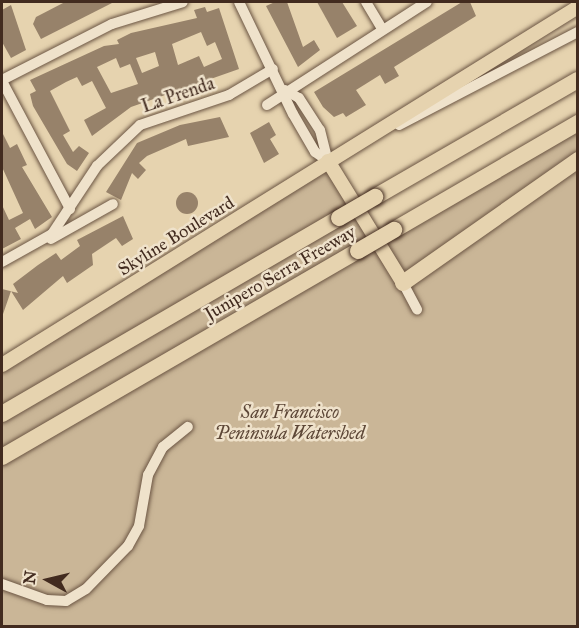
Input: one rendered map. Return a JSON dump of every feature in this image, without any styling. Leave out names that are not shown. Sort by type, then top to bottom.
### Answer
[{"type":"highway","name":"Junipero Serra Freeway","points":[[2,414],[578,80]]},
{"type":"highway","name":"Junipero Serra Freeway","points":[[2,457],[578,123]]},
{"type":"highway","points":[[403,283],[578,160]]},
{"type":"main road","name":"Skyline Boulevard","points":[[2,365],[368,135],[578,7]]},
{"type":"main road","points":[[328,161],[403,283]]},
{"type":"street","points":[[70,210],[2,80],[112,24],[183,2]]},
{"type":"street","points":[[239,2],[315,152],[328,161]]},
{"type":"street","points":[[366,2],[382,29]]},
{"type":"street","points":[[267,105],[285,90],[427,2]]},
{"type":"street","name":"Skyline Boulevard","points":[[368,135],[379,136],[578,32]]},
{"type":"street","name":"La Prenda","points":[[37,245],[70,210],[109,151],[140,125],[229,94],[273,69]]},
{"type":"street","points":[[285,90],[299,98],[320,130],[328,161]]},
{"type":"street","name":"La Prenda","points":[[2,262],[113,204]]},
{"type":"street","points":[[403,283],[417,309]]},
{"type":"street","points":[[2,584],[47,600],[66,601],[86,589],[128,546],[139,526],[148,475],[163,447],[188,427]]},
{"type":"green space","name":"San Francisco Peninsula Watershed","points":[[577,123],[577,626],[2,626],[2,365],[330,158],[377,239]]},
{"type":"building","points":[[65,2],[114,2],[41,39],[33,24],[36,17]]},
{"type":"building","points":[[275,2],[287,2],[303,47],[314,40],[320,50],[298,67],[266,6]]},
{"type":"building","points":[[317,2],[342,2],[357,26],[337,38]]},
{"type":"building","points":[[462,2],[470,2],[476,16],[394,67],[399,76],[385,84],[380,75],[356,90],[366,105],[346,117],[343,113],[334,117],[323,107],[314,92]]},
{"type":"building","points":[[11,5],[26,50],[11,58],[2,42],[2,10]]},
{"type":"building","points":[[205,7],[207,12],[219,8],[239,69],[131,107],[92,136],[84,120],[106,108],[92,81],[82,86],[77,77],[66,82],[50,91],[70,131],[63,135],[73,152],[79,146],[89,153],[77,171],[67,164],[33,106],[30,94],[36,91],[30,80],[104,46],[119,44],[117,40],[131,33],[197,18],[194,10]],"holes":[[[201,32],[207,46],[215,42],[222,59],[204,67],[199,56],[178,65],[172,44]],[[155,52],[159,66],[142,73],[136,58]],[[116,58],[120,68],[130,64],[138,84],[111,93],[97,67]]]},
{"type":"building","points":[[220,117],[229,137],[188,146],[186,139],[147,156],[139,163],[146,170],[138,179],[132,173],[121,200],[106,192],[137,143],[180,125]]},
{"type":"building","points":[[269,122],[276,135],[270,139],[279,154],[264,163],[250,133]]},
{"type":"building","points":[[2,132],[10,148],[17,144],[27,165],[22,167],[52,217],[35,229],[30,219],[15,228],[21,239],[2,249],[2,205],[9,220],[23,213],[2,167]]},
{"type":"building","points":[[183,192],[191,192],[198,199],[198,207],[191,214],[183,214],[176,207],[176,199]]},
{"type":"building","points":[[123,216],[133,239],[122,246],[116,238],[92,254],[93,265],[67,283],[63,276],[23,310],[11,291],[18,293],[13,284],[38,265],[56,253],[61,260],[80,246],[77,240]]},
{"type":"building","points":[[2,289],[11,291],[2,317]]}]
